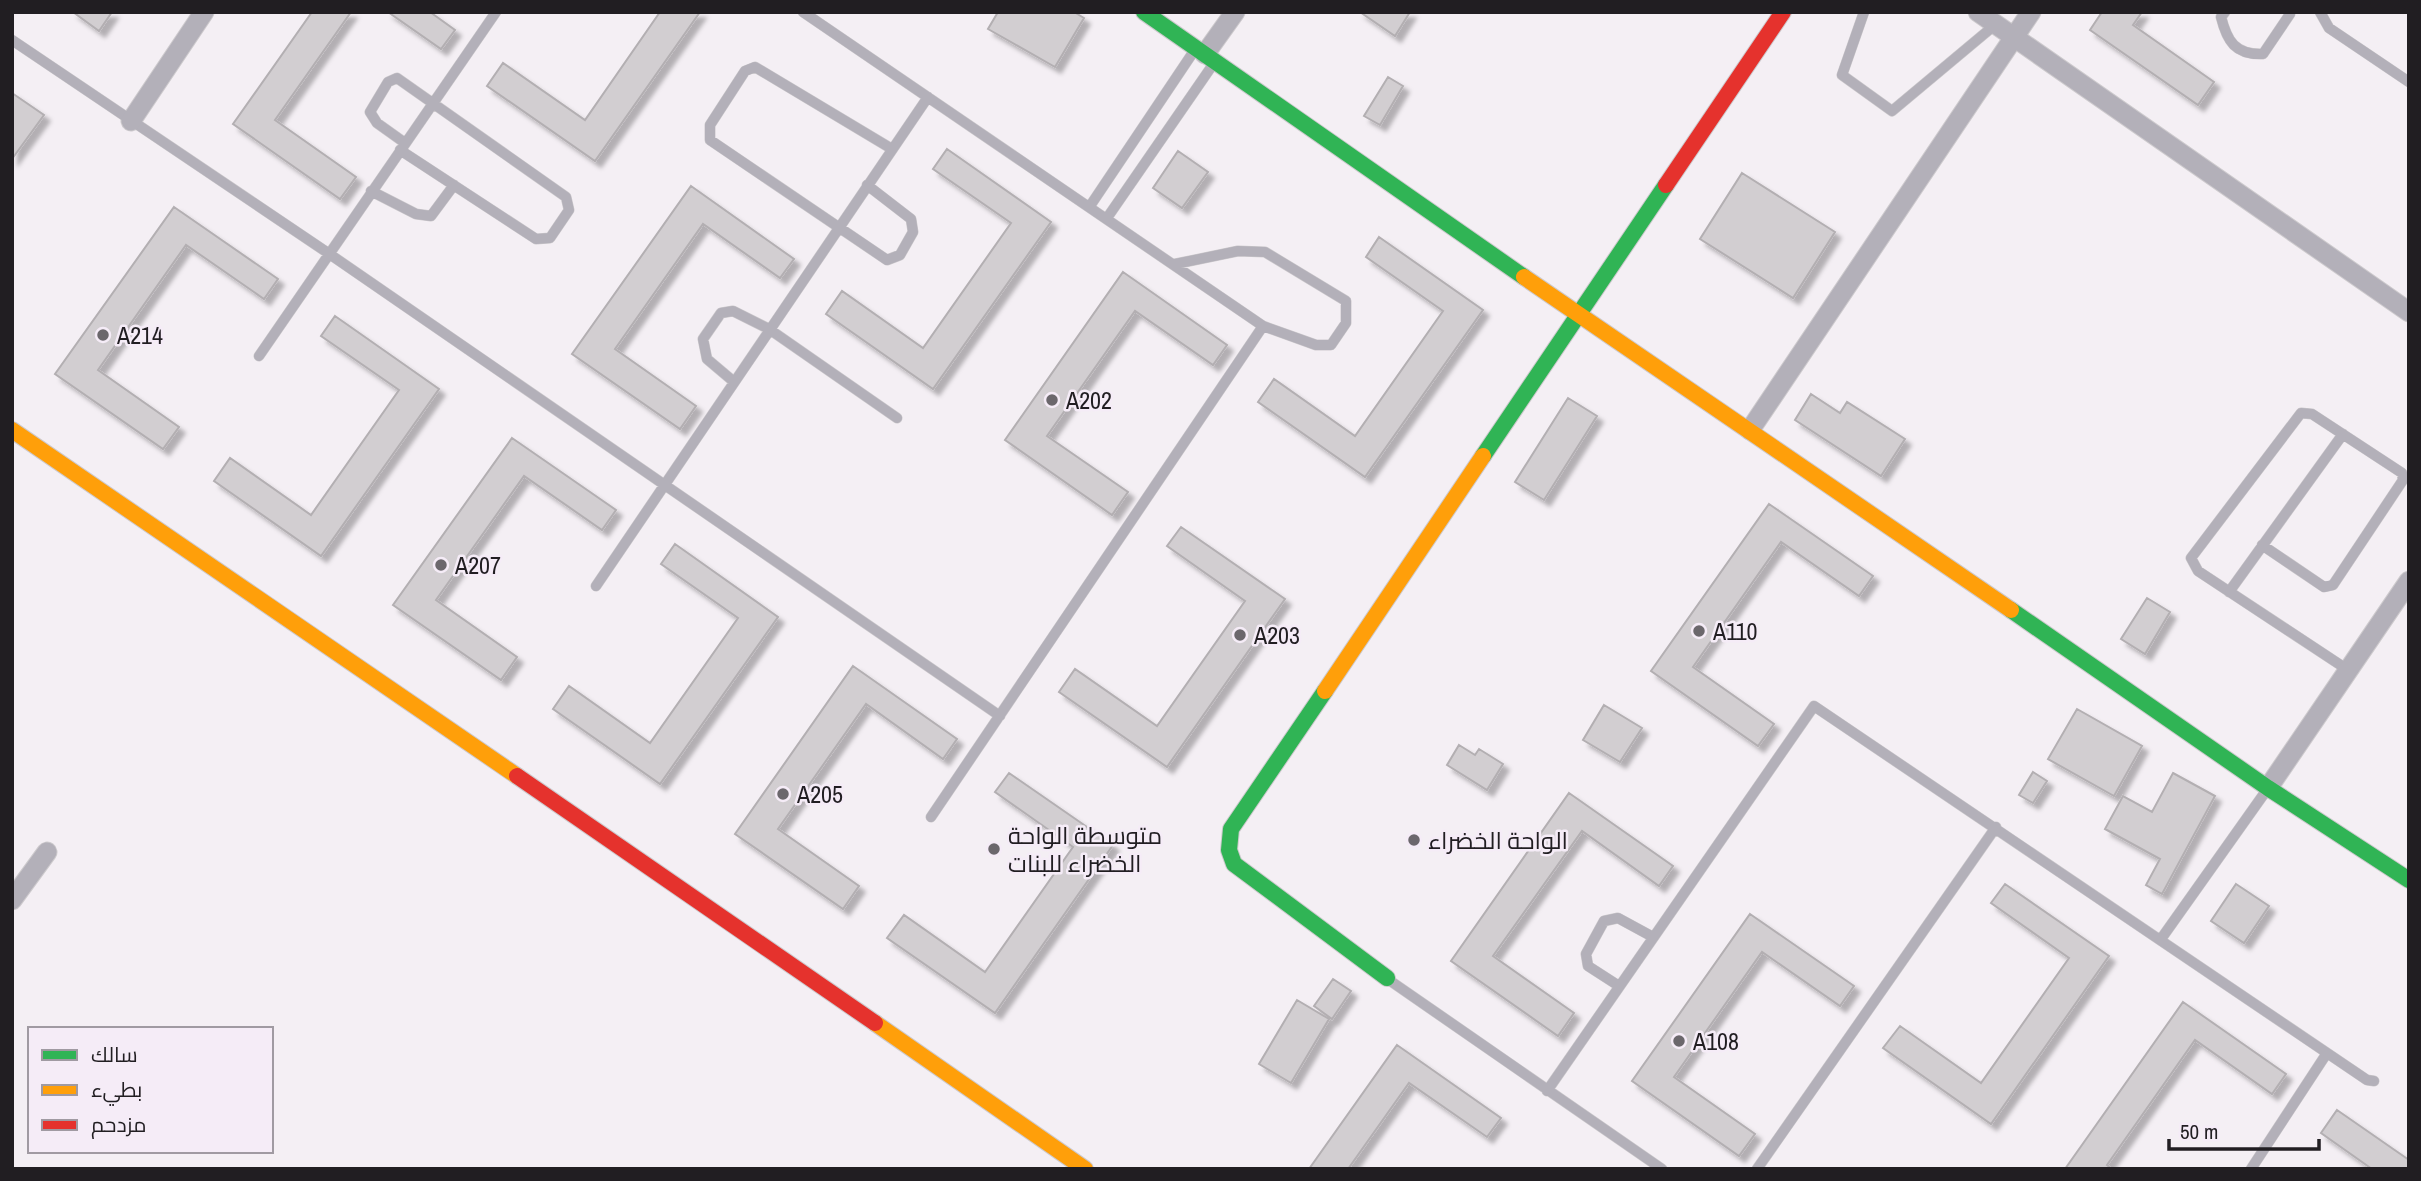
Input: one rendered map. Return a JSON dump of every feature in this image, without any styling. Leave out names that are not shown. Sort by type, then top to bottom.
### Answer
[{"type":"street","points":[[131,121],[204,12]]},
{"type":"street","points":[[1144,12],[2268,788],[2409,880]]},
{"type":"street","points":[[1206,54],[1235,12]]},
{"type":"street","points":[[1387,978],[1234,864],[1229,850],[1231,829],[1783,12]]},
{"type":"street","points":[[1978,12],[2409,312]]},
{"type":"street","points":[[1750,430],[2031,12]]},
{"type":"street","points":[[12,430],[743,930],[1085,1169]]},
{"type":"street","points":[[2268,788],[2409,580]]},
{"type":"street","points":[[12,900],[47,852]]},
{"type":"lane","points":[[258,356],[496,12]]},
{"type":"lane","points":[[803,12],[1264,326],[1316,345],[1331,345],[1346,323],[1346,301],[1265,252],[1238,251],[1175,264]]},
{"type":"lane","points":[[1864,12],[1842,75],[1892,111],[1996,24]]},
{"type":"lane","points":[[2225,12],[2221,17],[2227,38],[2248,55],[2263,54],[2288,13],[2301,12]]},
{"type":"lane","points":[[2320,12],[2329,28],[2409,82]]},
{"type":"lane","points":[[12,40],[328,253],[1000,716]]},
{"type":"lane","points":[[1090,206],[1206,54]]},
{"type":"lane","points":[[1107,218],[1206,54]]},
{"type":"lane","points":[[867,185],[911,219],[913,232],[900,256],[887,260],[710,140],[710,125],[745,71],[755,67],[892,149]]},
{"type":"lane","points":[[397,78],[432,104],[566,197],[569,210],[550,238],[536,239],[454,185],[402,146],[377,123],[370,112],[388,82],[397,78]]},
{"type":"lane","points":[[596,586],[663,483],[928,97]]},
{"type":"lane","points":[[371,191],[416,214],[431,216],[454,185]]},
{"type":"lane","points":[[733,381],[707,359],[704,339],[722,313],[733,311],[769,329],[897,418]]},
{"type":"lane","points":[[931,817],[1264,326]]},
{"type":"lane","points":[[2263,545],[2325,587],[2333,585],[2403,480],[2402,473],[2312,414],[2301,413],[2191,558],[2198,571],[2348,670]]},
{"type":"lane","points":[[2229,592],[2343,434]]},
{"type":"lane","points":[[1547,1091],[1814,706],[2367,1080],[2374,1080]]},
{"type":"lane","points":[[2161,939],[2268,788]]},
{"type":"lane","points":[[1757,1169],[1996,827]]},
{"type":"lane","points":[[1619,986],[1588,966],[1586,954],[1604,921],[1618,918],[1653,937]]},
{"type":"lane","points":[[1387,978],[1662,1169]]},
{"type":"lane","points":[[2251,1169],[2327,1053]]},
{"type":"building","points":[[73,12],[112,12],[99,31]]},
{"type":"building","points":[[312,12],[351,12],[275,120],[356,177],[340,199],[233,124]]},
{"type":"building","points":[[388,12],[430,12],[455,30],[441,49]]},
{"type":"building","points":[[660,12],[700,12],[595,161],[487,86],[503,63],[585,120]]},
{"type":"building","points":[[998,12],[1074,12],[1084,18],[1055,67],[988,29]]},
{"type":"building","points":[[1360,12],[1410,12],[1395,36]]},
{"type":"building","points":[[2102,12],[2142,12],[2133,25],[2214,82],[2198,105],[2090,30]]},
{"type":"building","points":[[1388,77],[1403,86],[1380,125],[1364,116]]},
{"type":"building","points":[[12,93],[44,115],[12,159]]},
{"type":"building","points":[[947,149],[1051,222],[933,389],[826,314],[842,291],[923,348],[1011,223],[933,169]]},
{"type":"building","points":[[1178,151],[1208,172],[1182,208],[1153,188]]},
{"type":"building","points":[[1742,173],[1835,232],[1793,298],[1700,239]]},
{"type":"building","points":[[691,186],[794,259],[780,278],[703,224],[615,349],[696,406],[680,429],[572,354]]},
{"type":"building","name":"A214","points":[[174,207],[278,279],[264,299],[186,245],[98,370],[179,427],[163,449],[55,374]]},
{"type":"building","points":[[1379,237],[1483,310],[1365,477],[1258,402],[1274,379],[1355,436],[1443,311],[1366,257]]},
{"type":"building","name":"A202","points":[[1123,272],[1227,345],[1213,365],[1135,311],[1047,436],[1128,492],[1112,515],[1005,440]]},
{"type":"building","points":[[335,316],[439,389],[321,556],[214,481],[230,458],[311,515],[399,390],[321,336]]},
{"type":"building","points":[[1811,394],[1840,413],[1847,402],[1905,439],[1881,476],[1795,420]]},
{"type":"building","points":[[1568,398],[1597,416],[1544,500],[1515,482]]},
{"type":"building","name":"A207","points":[[512,438],[616,510],[602,530],[524,476],[436,600],[517,657],[501,680],[393,605]]},
{"type":"building","name":"A110","points":[[1769,504],[1873,576],[1859,596],[1781,542],[1693,667],[1774,724],[1758,746],[1651,671]]},
{"type":"building","name":"A203","points":[[1181,527],[1285,599],[1167,767],[1059,692],[1075,669],[1157,726],[1245,601],[1167,546]]},
{"type":"building","points":[[675,544],[778,617],[660,784],[553,709],[569,686],[650,743],[738,618],[661,564]]},
{"type":"building","points":[[2147,598],[2170,612],[2145,654],[2121,639]]},
{"type":"building","name":"A205","points":[[853,666],[957,739],[943,759],[866,704],[778,829],[859,886],[843,909],[735,834]]},
{"type":"building","points":[[1604,705],[1642,728],[1620,762],[1583,740]]},
{"type":"building","points":[[2077,709],[2142,746],[2114,796],[2048,759]]},
{"type":"building","points":[[1459,745],[1475,755],[1479,749],[1503,764],[1487,790],[1447,765]]},
{"type":"building","points":[[2033,772],[2047,781],[2033,803],[2019,795]]},
{"type":"building","points":[[1009,773],[1113,845],[995,1013],[887,938],[904,915],[985,972],[1073,847],[995,792]]},
{"type":"building","points":[[2173,773],[2215,796],[2162,894],[2146,885],[2160,859],[2105,829],[2123,796],[2152,812]]},
{"type":"building","points":[[1569,793],[1673,866],[1659,886],[1582,831],[1493,956],[1574,1013],[1558,1036],[1451,961]]},
{"type":"building","points":[[2005,884],[2109,956],[1991,1124],[1883,1048],[1900,1026],[1981,1083],[2069,958],[1991,903]]},
{"type":"building","points":[[2236,884],[2269,906],[2244,943],[2211,921]]},
{"type":"building","name":"A108","points":[[1750,914],[1854,986],[1840,1006],[1762,952],[1674,1077],[1755,1134],[1739,1156],[1632,1081]]},
{"type":"building","points":[[1333,979],[1351,991],[1332,1019],[1314,1006]]},
{"type":"building","points":[[1297,1000],[1329,1019],[1291,1083],[1259,1064]]},
{"type":"building","points":[[2183,1002],[2286,1074],[2272,1094],[2195,1040],[2107,1165],[2112,1169],[2065,1169]]},
{"type":"building","points":[[1397,1045],[1501,1118],[1487,1137],[1409,1083],[1348,1169],[1309,1169]]},
{"type":"building","points":[[2337,1110],[2409,1160],[2409,1169],[2372,1169],[2321,1133]]},
{"type":"traffic: fast","points":[[1144,12],[1524,277]]},
{"type":"traffic: fast","points":[[1483,456],[1666,185]]},
{"type":"traffic: fast","points":[[2011,610],[2268,788],[2409,880]]},
{"type":"traffic: fast","points":[[1325,691],[1231,829],[1229,850],[1234,864],[1387,978]]},
{"type":"traffic: slow","points":[[1524,277],[2011,610]]},
{"type":"traffic: slow","points":[[12,430],[517,776]]},
{"type":"traffic: slow","points":[[1325,691],[1483,456]]},
{"type":"traffic: slow","points":[[875,1023],[1085,1169]]},
{"type":"traffic: jam","points":[[1666,185],[1783,12]]},
{"type":"traffic: jam","points":[[517,776],[875,1023]]},
{"type":"place","name":"A214","points":[[103,335]]},
{"type":"place","name":"A202","points":[[1052,400]]},
{"type":"place","name":"A207","points":[[441,565]]},
{"type":"place","name":"A110","points":[[1699,631]]},
{"type":"place","name":"A203","points":[[1240,635]]},
{"type":"place","name":"A205","points":[[783,794]]},
{"type":"place","name":"الواحة الخضراء","points":[[1414,840]]},
{"type":"place","name":"متوسطة الواحة الخضراء للبنات","points":[[994,849]]},
{"type":"place","name":"A108","points":[[1679,1041]]}]
